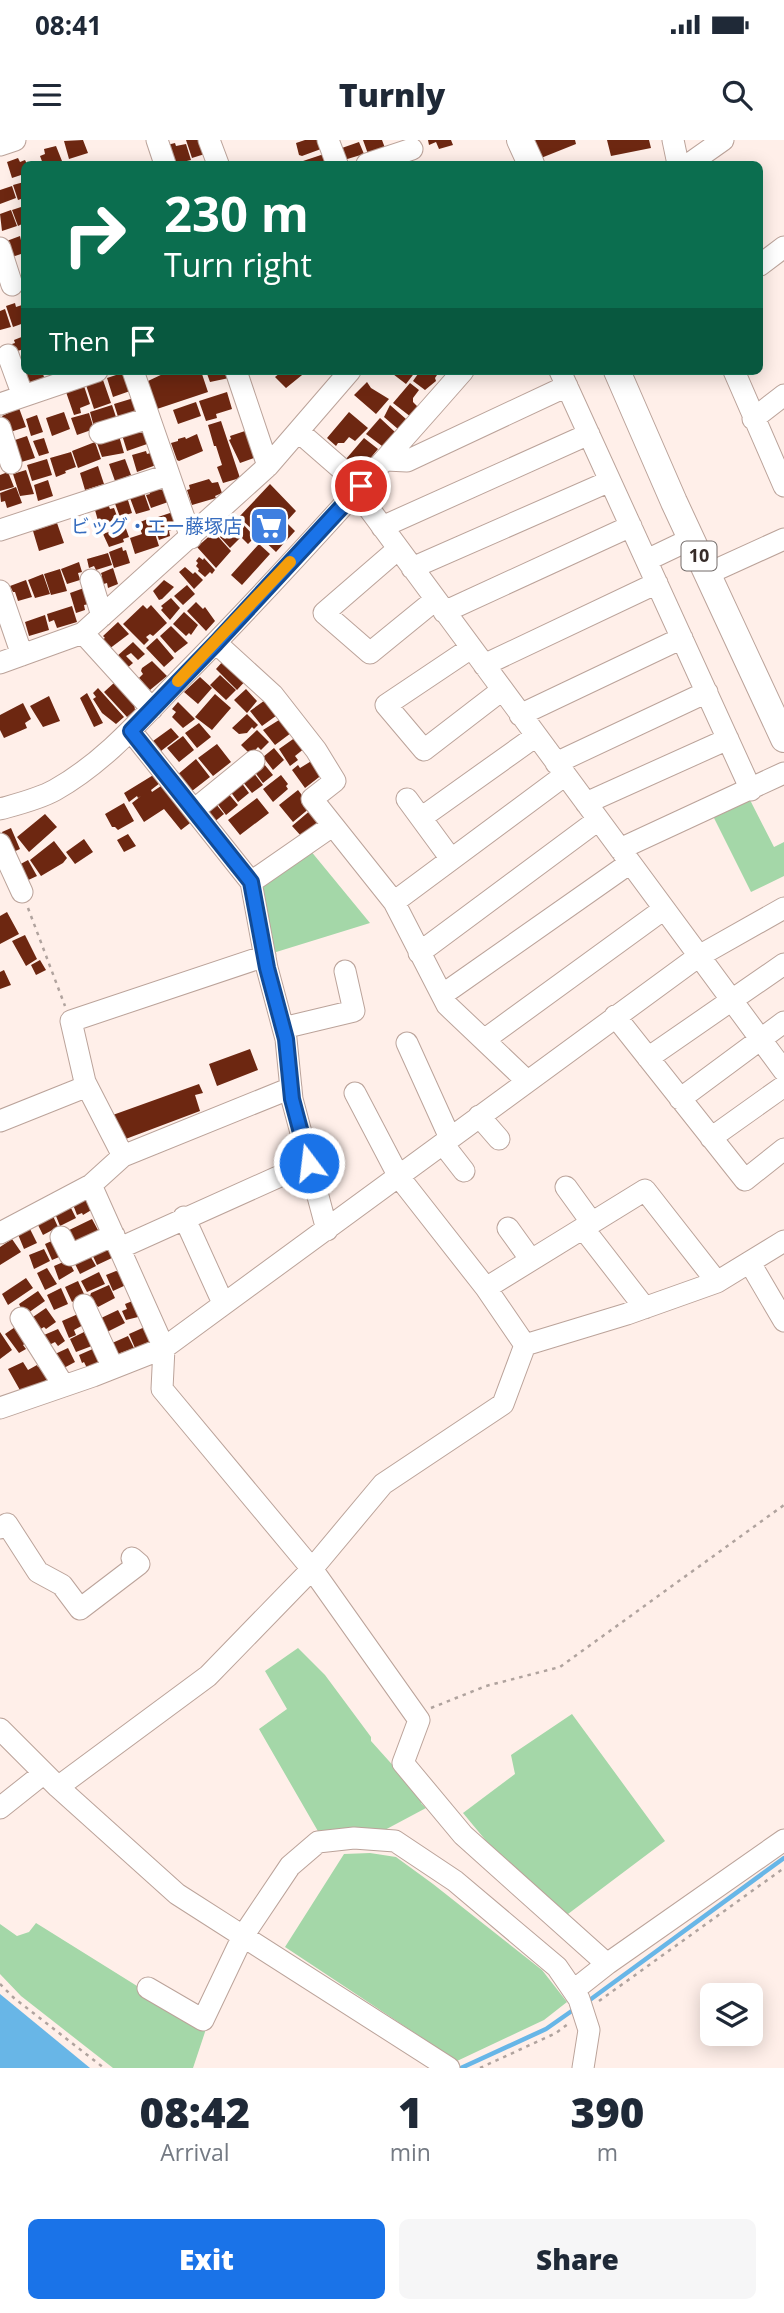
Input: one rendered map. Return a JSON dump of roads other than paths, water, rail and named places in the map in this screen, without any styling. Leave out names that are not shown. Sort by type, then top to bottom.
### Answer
[{"type":"main road","points":[[520,140],[530,161]]},
{"type":"main road","name":"10","points":[[619,375],[784,739]]},
{"type":"street","points":[[0,145],[15,140]]},
{"type":"street","points":[[157,140],[164,161]]},
{"type":"street","points":[[209,140],[217,161]]},
{"type":"street","points":[[328,140],[336,161]]},
{"type":"street","points":[[673,140],[677,161]]},
{"type":"street","points":[[693,161],[723,140]]},
{"type":"street","points":[[377,161],[412,151]]},
{"type":"street","points":[[1,242],[12,285]]},
{"type":"street","points":[[763,263],[784,247]]},
{"type":"street","points":[[8,355],[23,396]]},
{"type":"street","points":[[0,404],[85,375]]},
{"type":"street","points":[[134,375],[191,538]]},
{"type":"street","points":[[237,375],[268,466]]},
{"type":"street","points":[[0,663],[83,633],[268,466],[347,375]]},
{"type":"street","points":[[0,809],[55,790],[102,757],[131,731],[386,460],[460,375]]},
{"type":"street","points":[[736,375],[784,486]]},
{"type":"street","points":[[386,460],[407,461],[564,378],[751,790]]},
{"type":"street","points":[[753,419],[784,395]]},
{"type":"street","points":[[100,433],[149,418]]},
{"type":"street","points":[[0,428],[11,463]]},
{"type":"street","points":[[299,432],[358,489],[398,549],[784,1071]]},
{"type":"street","points":[[382,527],[589,434]]},
{"type":"street","points":[[0,530],[168,475]]},
{"type":"street","points":[[412,568],[610,481]]},
{"type":"street","points":[[398,549],[324,613],[370,653],[440,606],[631,526]]},
{"type":"street","points":[[647,560],[691,539]]},
{"type":"street","points":[[707,574],[784,539]]},
{"type":"street","points":[[91,580],[102,616]]},
{"type":"street","points":[[502,690],[424,750],[386,705],[477,656],[657,583]]},
{"type":"street","points":[[0,591],[22,655]]},
{"type":"street","points":[[83,633],[152,709]]},
{"type":"street","points":[[520,715],[682,639]]},
{"type":"street","points":[[216,643],[274,695],[316,750],[335,781],[312,799],[394,902],[447,1005],[526,1080]]},
{"type":"street","points":[[394,902],[560,769],[707,692]]},
{"type":"street","points":[[131,731],[251,882],[265,956],[283,1028],[291,1088],[327,1230]]},
{"type":"street","points":[[421,818],[536,736]]},
{"type":"street","points":[[419,953],[592,812],[728,739]]},
{"type":"street","points":[[194,810],[254,761]]},
{"type":"street","points":[[442,995],[625,856],[784,773]]},
{"type":"street","points":[[407,799],[451,859]]},
{"type":"street","points":[[251,882],[332,826]]},
{"type":"street","points":[[0,844],[22,892]]},
{"type":"street","points":[[0,1408],[164,1348],[399,1177],[526,1080],[699,956],[784,908]]},
{"type":"street","points":[[484,1040],[664,909]]},
{"type":"street","points":[[122,1156],[85,1082],[71,1021],[265,956]]},
{"type":"street","points":[[648,1058],[784,964]]},
{"type":"street","points":[[283,1028],[354,1011],[345,971]]},
{"type":"street","points":[[615,1016],[745,1180],[784,1149]]},
{"type":"street","points":[[680,1099],[784,1021]]},
{"type":"street","points":[[407,1043],[446,1141],[464,1171]]},
{"type":"street","points":[[0,1121],[80,1089],[85,1082]]},
{"type":"street","points":[[711,1138],[784,1086]]},
{"type":"street","points":[[0,1233],[91,1185],[122,1156],[291,1088]]},
{"type":"street","points":[[355,1093],[399,1177],[486,1288],[525,1345]]},
{"type":"street","points":[[479,1116],[499,1139]]},
{"type":"street","points":[[61,1237],[70,1255],[117,1241],[184,1217],[309,1163]]},
{"type":"street","points":[[91,1185],[164,1348],[162,1389],[312,1569],[419,1720],[403,1763],[463,1835],[607,1964]]},
{"type":"street","points":[[566,1187],[588,1225],[645,1308]]},
{"type":"street","points":[[486,1288],[645,1190],[716,1282]]},
{"type":"street","points":[[184,1217],[223,1303]]},
{"type":"street","points":[[508,1228],[531,1260]]},
{"type":"street","points":[[525,1345],[645,1308],[716,1282],[784,1241]]},
{"type":"street","points":[[750,1263],[784,1321]]},
{"type":"street","points":[[84,1305],[113,1367]]},
{"type":"street","points":[[21,1318],[64,1386]]},
{"type":"street","points":[[0,1808],[51,1780],[208,1676],[312,1569],[383,1484],[503,1404],[525,1345]]},
{"type":"street","points":[[0,1528],[7,1524],[38,1572],[62,1586],[80,1609],[139,1564],[132,1558]]},
{"type":"street","points":[[0,1729],[51,1780],[177,1894],[449,2068]]},
{"type":"street","points":[[148,1988],[203,2020],[243,1936],[290,1866],[318,1842],[354,1838],[395,1841],[455,1881],[557,1967],[573,1990],[589,2030],[583,2068]]},
{"type":"street","points":[[573,1990],[784,1840]]},
{"type":"water","points":[[0,1994],[90,2068],[0,2068]]},
{"type":"waterway","points":[[587,2002],[784,1858]]},
{"type":"waterway","points":[[461,2068],[546,2029],[576,2008]]},
{"type":"place","name":"ビッグ・エー藤塚店","points":[[269,526]]}]
